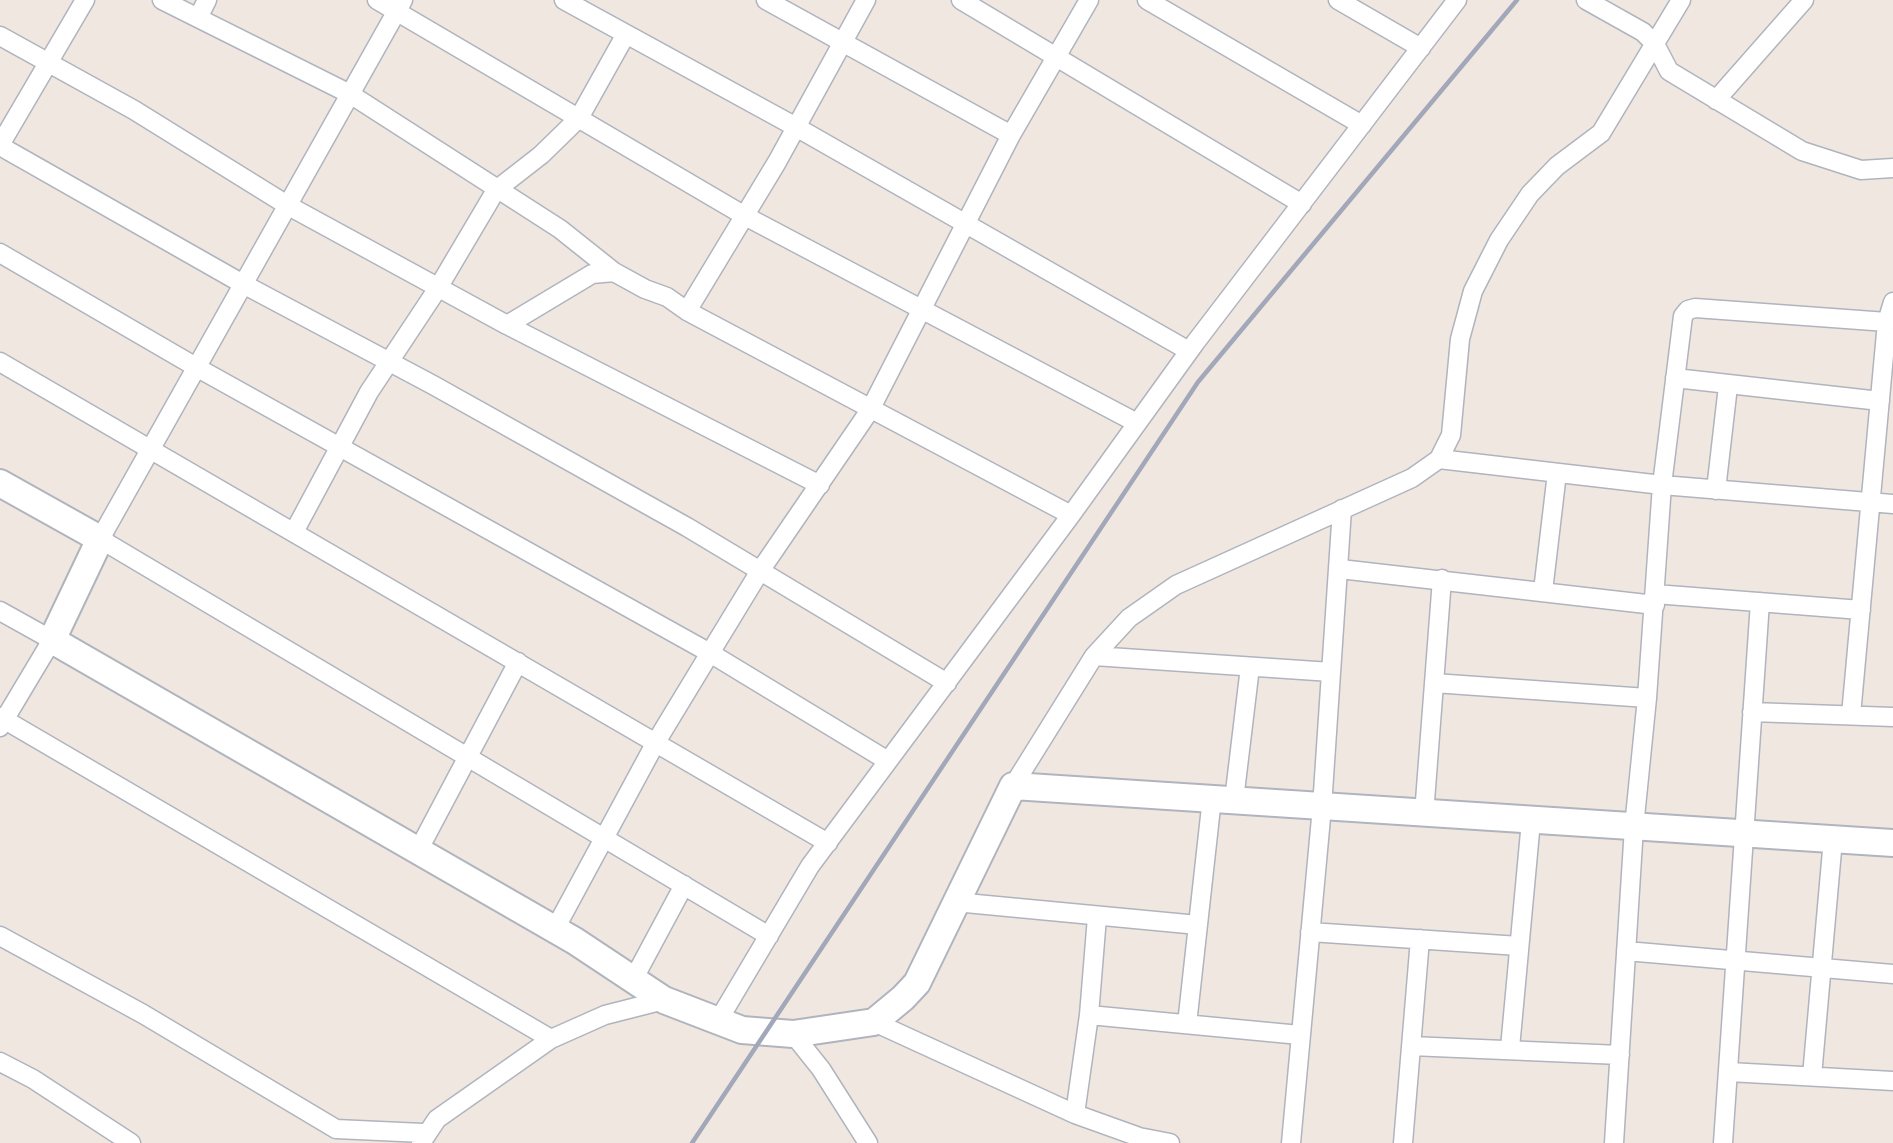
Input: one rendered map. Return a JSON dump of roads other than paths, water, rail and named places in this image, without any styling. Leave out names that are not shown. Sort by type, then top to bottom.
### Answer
[{"type":"street","points":[[85,0],[46,62],[0,145],[243,284],[389,361],[687,527],[947,683]]},
{"type":"street","points":[[162,0],[350,94],[560,229],[614,272],[667,297],[687,311],[870,410],[1071,515]]},
{"type":"street","points":[[198,18],[207,0]]},
{"type":"street","points":[[377,0],[401,5],[579,118],[745,216],[1137,423]]},
{"type":"street","points":[[564,0],[796,127],[1189,351]]},
{"type":"street","points":[[766,0],[1011,135]]},
{"type":"street","points":[[687,311],[745,216],[866,0]]},
{"type":"street","points":[[961,0],[1057,55],[1301,204]]},
{"type":"street","points":[[555,929],[656,742],[709,653],[760,571],[870,410],[1011,135],[1089,0]]},
{"type":"street","points":[[1147,0],[1362,125]]},
{"type":"street","points":[[1338,0],[1421,48]]},
{"type":"street","points":[[718,1021],[828,843],[1189,351],[1457,0]]},
{"type":"street","points":[[1586,0],[1643,32],[1655,44],[1669,71],[1802,152],[1861,170],[1893,168]]},
{"type":"street","points":[[0,611],[419,849],[555,929],[664,1000],[742,1030],[793,1034],[874,1022],[903,998],[916,982],[1013,786],[1094,656],[1129,618],[1176,586],[1412,478],[1440,459],[1451,435],[1460,339],[1473,291],[1499,240],[1530,194],[1557,166],[1601,133],[1681,0]]},
{"type":"street","points":[[1716,100],[1804,0]]},
{"type":"street","points":[[401,5],[100,539],[52,640],[1,721],[551,1038]]},
{"type":"street","points":[[294,532],[389,361],[438,288],[496,190],[541,155],[579,118],[626,34]]},
{"type":"street","points":[[0,36],[134,110],[287,205],[438,288],[820,485]]},
{"type":"street","points":[[0,253],[709,653],[888,761]]},
{"type":"street","points":[[508,325],[592,274],[614,272]]},
{"type":"street","points":[[1851,716],[1870,504],[1885,430],[1880,401],[1887,322],[1893,302]]},
{"type":"street","points":[[1614,1143],[1633,827],[1647,698],[1662,485],[1683,316],[1688,310],[1887,322]]},
{"type":"street","points":[[0,362],[828,843]]},
{"type":"street","points":[[1675,377],[1728,386],[1880,401]]},
{"type":"street","points":[[1716,490],[1728,386]]},
{"type":"street","points":[[1440,459],[1662,485],[1893,504]]},
{"type":"street","points":[[1543,591],[1556,473]]},
{"type":"street","points":[[0,483],[100,539],[769,936]]},
{"type":"street","points":[[1290,1143],[1321,807],[1340,569],[1342,509]]},
{"type":"street","points":[[1340,569],[1655,600],[1861,610]]},
{"type":"street","points":[[1424,814],[1442,579]]},
{"type":"street","points":[[1723,1143],[1760,603]]},
{"type":"street","points":[[1094,656],[1331,672]]},
{"type":"street","points":[[419,849],[518,662]]},
{"type":"street","points":[[1187,1024],[1198,925],[1250,667]]},
{"type":"street","points":[[1434,683],[1647,698]]},
{"type":"street","points":[[1752,712],[1893,717]]},
{"type":"street","points":[[1013,786],[1893,843]]},
{"type":"street","points":[[1510,1048],[1531,821]]},
{"type":"street","points":[[1812,1076],[1833,839]]},
{"type":"street","points":[[633,981],[684,885]]},
{"type":"street","points":[[955,902],[1198,925]]},
{"type":"street","points":[[1075,1114],[1089,1015],[1097,917]]},
{"type":"street","points":[[1310,932],[1519,946]]},
{"type":"street","points":[[0,936],[143,1014],[336,1129],[418,1139],[437,1119],[551,1038],[605,1015],[664,1000]]},
{"type":"street","points":[[1403,1143],[1420,939]]},
{"type":"street","points":[[1626,951],[1822,970],[1893,974]]},
{"type":"street","points":[[1089,1015],[1300,1035]]},
{"type":"street","points":[[874,1022],[1075,1114],[1139,1136],[1170,1143]]},
{"type":"street","points":[[793,1034],[821,1069],[867,1143]]},
{"type":"street","points":[[1411,1046],[1510,1048],[1620,1055]]},
{"type":"street","points":[[0,1062],[33,1079],[131,1143]]},
{"type":"street","points":[[1729,1072],[1893,1081]]},
{"type":"railway","points":[[692,1143],[1198,382],[1517,0]]}]
